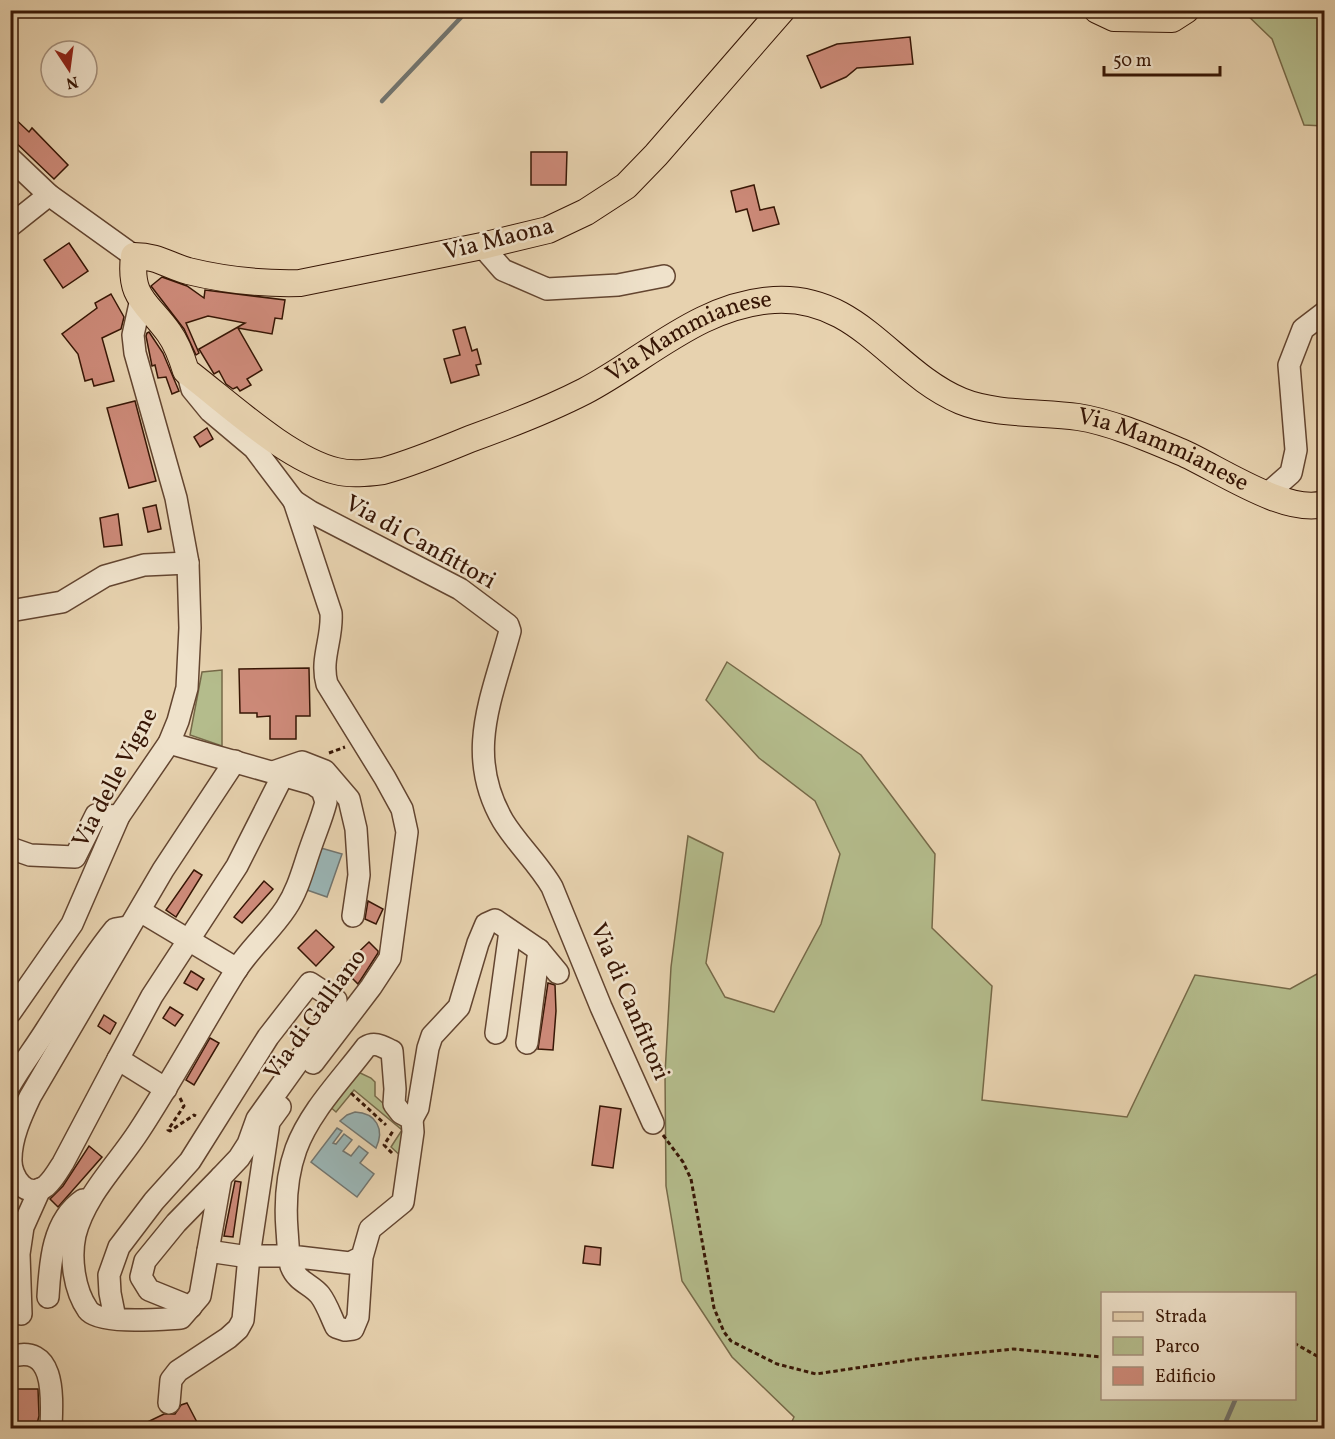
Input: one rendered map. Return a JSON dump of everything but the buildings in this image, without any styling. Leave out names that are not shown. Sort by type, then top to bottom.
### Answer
[{"type":"main road","name":"Via Maona","points":[[134,256],[150,256],[182,269],[206,275],[271,284],[300,283],[482,246],[548,230],[586,212],[626,186],[670,140],[782,10]]},
{"type":"main road","points":[[1097,10],[1114,18],[1172,18],[1186,10]]},
{"type":"main road","points":[[134,256],[133,279],[141,299],[169,332],[186,371]]},
{"type":"main road","name":"Via Mammianese","points":[[186,371],[278,442],[315,464],[357,474],[383,471],[546,410],[587,390],[682,331],[721,312],[746,304],[790,300],[824,306],[847,317],[938,390],[961,401],[977,407],[1081,417],[1115,427],[1182,453],[1239,482],[1292,503],[1316,506],[1324,504]]},
{"type":"street","points":[[10,158],[49,195],[134,256]]},
{"type":"street","points":[[10,226],[49,195]]},
{"type":"street","points":[[482,246],[503,270],[547,289],[618,285],[664,276]]},
{"type":"street","name":"Via delle Vigne","points":[[10,1013],[72,924],[119,816],[169,743],[187,688],[190,628],[188,563],[176,498],[133,343],[134,326],[141,299]]},
{"type":"street","points":[[1267,494],[1291,473],[1296,450],[1289,365],[1303,329],[1324,313]]},
{"type":"street","name":"Via di Canfittori","points":[[186,371],[192,389],[210,411],[254,448],[294,501],[460,589],[508,625],[510,631],[497,672],[482,743],[486,779],[494,804],[504,823],[541,868],[552,886],[601,1007],[653,1123]]},
{"type":"street","name":"Via di Galliano","points":[[169,1403],[171,1380],[178,1371],[238,1329],[243,1320],[249,1256],[269,1122],[371,987],[390,958],[407,832],[402,809],[327,684],[324,661],[332,623],[331,613],[294,501]]},
{"type":"street","points":[[10,611],[62,602],[105,576],[144,565],[188,563]]},
{"type":"street","points":[[169,743],[318,786],[324,794],[325,805],[293,896],[282,914],[237,969],[166,1089],[81,1216],[75,1235],[74,1268],[79,1288],[89,1311],[97,1317],[145,1321],[181,1318],[200,1296],[221,1177]]},
{"type":"street","points":[[40,1189],[26,1189],[20,1185],[12,1170],[12,1152],[19,1122],[30,1097],[163,870],[235,761]]},
{"type":"street","points":[[21,1314],[19,1254],[23,1227],[40,1189],[54,1177],[63,1163],[152,996],[237,866],[278,773],[302,762],[325,771],[349,799],[356,829],[359,875],[353,916]]},
{"type":"street","points":[[10,848],[30,855],[75,856],[96,815],[119,816]]},
{"type":"street","points":[[10,1085],[98,950],[115,929],[135,919],[189,940],[237,969]]},
{"type":"street","points":[[412,1119],[400,1113],[394,1104],[392,1051],[379,1044],[369,1045],[341,1080],[303,1134],[295,1150],[285,1206],[291,1266],[302,1282],[318,1292],[336,1328],[353,1329],[358,1317],[362,1257],[370,1229],[403,1202],[413,1132],[412,1119],[418,1108],[428,1047],[432,1036],[459,1007],[486,924],[495,920],[539,950],[558,973]]},
{"type":"street","points":[[496,1033],[510,931]]},
{"type":"street","points":[[527,1043],[539,950]]},
{"type":"street","points":[[115,1318],[109,1275],[119,1247],[154,1201],[190,1161],[268,1037],[310,983],[336,1000],[336,1009],[257,1119],[248,1144],[239,1158],[176,1223],[145,1261],[141,1276],[149,1290],[191,1307]]},
{"type":"street","points":[[118,1059],[166,1089]]},
{"type":"street","points":[[48,1297],[51,1257],[62,1225],[76,1205],[96,1191]]},
{"type":"street","points":[[208,1251],[249,1256],[290,1256],[350,1263],[362,1257]]},
{"type":"street","points":[[10,1357],[29,1355],[42,1361],[46,1367],[51,1386],[51,1428]]},
{"type":"path","points":[[341,1080],[355,1098],[394,1132],[384,1145],[399,1160]]},
{"type":"path","points":[[166,1089],[182,1100],[184,1106],[168,1130],[170,1131],[194,1115],[212,1127]]},
{"type":"path","points":[[653,1123],[683,1162],[691,1179],[714,1308],[724,1332],[731,1341],[744,1349],[777,1364],[816,1374],[916,1359],[1013,1349],[1101,1357]]},
{"type":"path","points":[[1296,1345],[1324,1360]]},
{"type":"green space","points":[[1243,11],[1324,11],[1324,126],[1304,125],[1272,39]]},
{"type":"green space","points":[[727,662],[861,755],[935,854],[932,928],[992,986],[982,1100],[1127,1117],[1195,975],[1290,989],[1324,970],[1324,1428],[789,1428],[794,1417],[732,1357],[682,1281],[666,1186],[665,1074],[671,967],[688,836],[723,853],[706,963],[725,997],[774,1012],[821,924],[840,854],[815,801],[759,758],[706,700]]},
{"type":"green space","points":[[222,670],[222,746],[190,735],[202,672]]},
{"type":"green space","points":[[356,1071],[375,1082],[375,1096],[404,1122],[404,1159],[391,1147],[402,1130],[354,1090],[336,1112],[328,1105]]},
{"type":"water","points":[[321,848],[342,854],[327,897],[307,890]]},
{"type":"water","points":[[355,1112],[368,1115],[377,1123],[379,1141],[376,1148],[340,1121]]},
{"type":"water","points":[[337,1128],[342,1131],[333,1143],[336,1144],[344,1134],[352,1140],[343,1151],[351,1156],[359,1146],[368,1153],[360,1163],[374,1174],[357,1197],[311,1162]]},
{"type":"waterway","points":[[382,101],[468,10]]},
{"type":"waterway","points":[[1223,1428],[1235,1400]]}]
